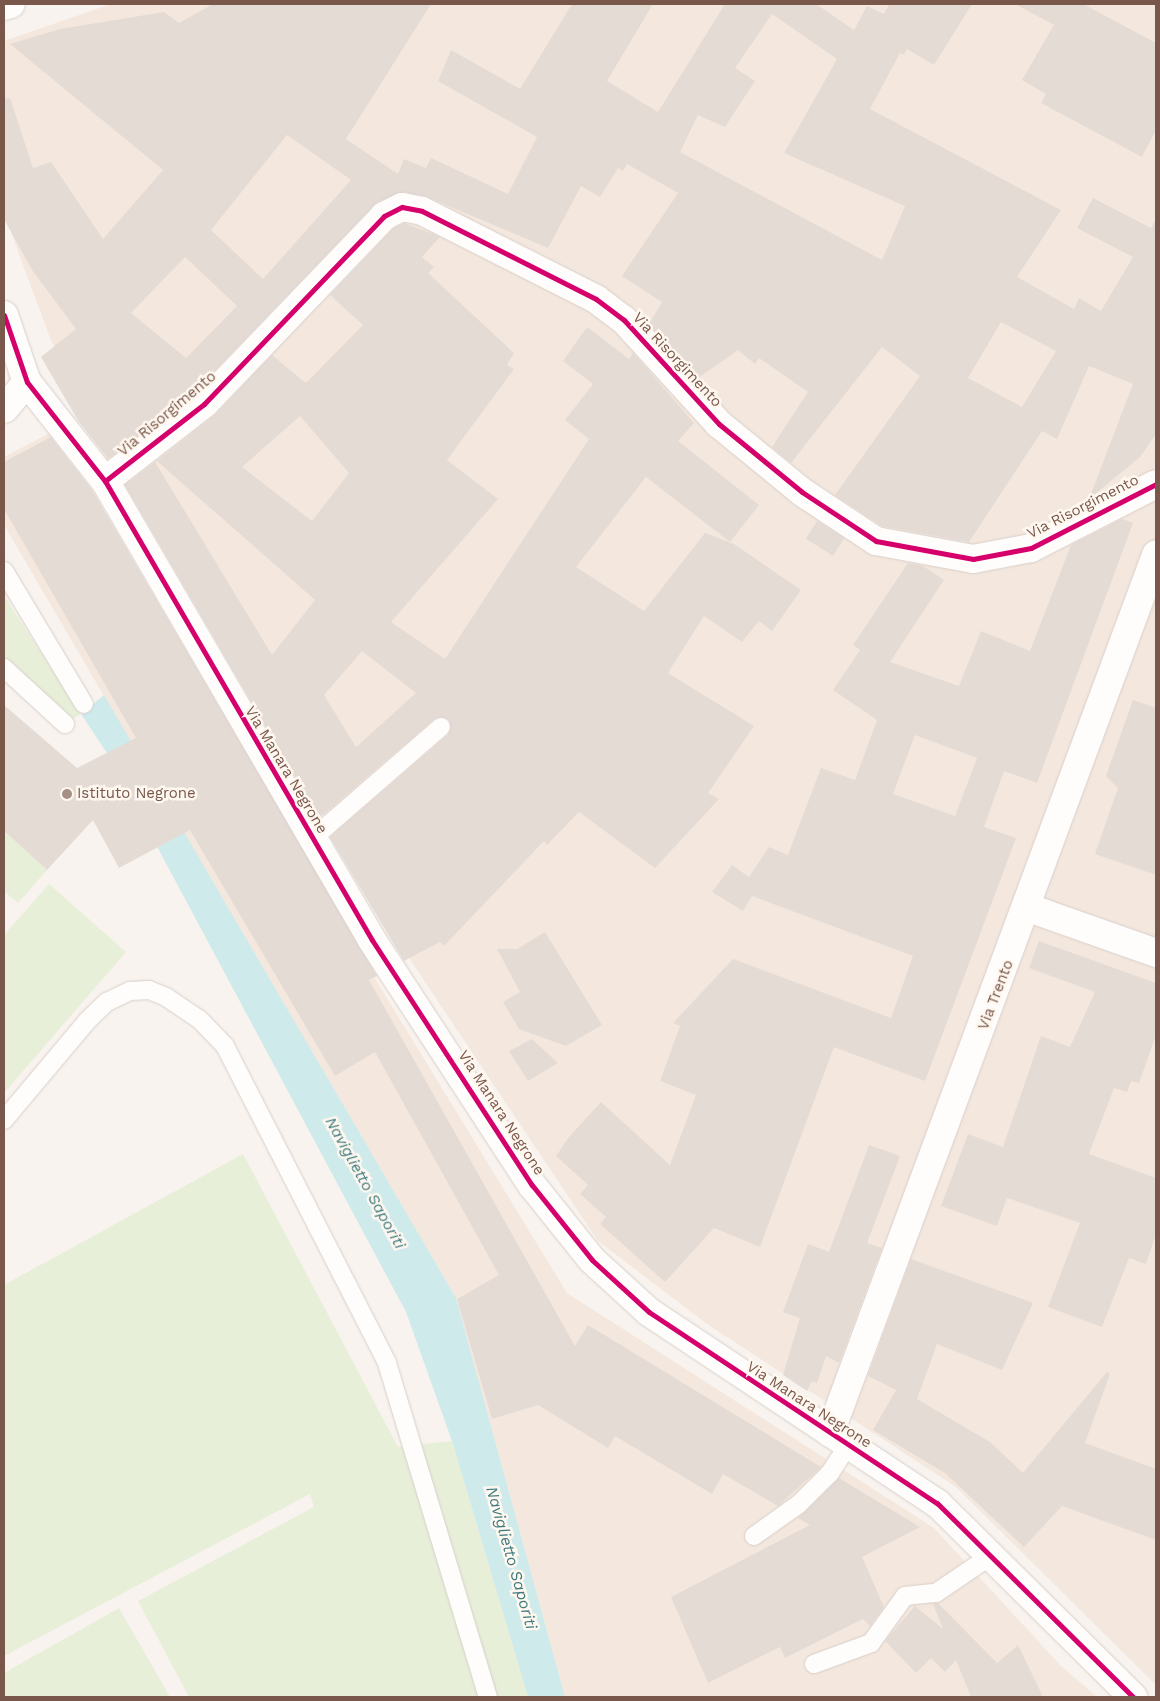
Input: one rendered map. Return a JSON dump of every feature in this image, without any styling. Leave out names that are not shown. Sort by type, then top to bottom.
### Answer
[{"type":"street","points":[[4,6],[11,4]]},
{"type":"street","name":"Via Risorgimento","points":[[105,481],[204,404],[384,216],[402,207],[422,211],[596,299],[624,320],[719,424],[802,492],[876,542],[973,559],[1031,548],[1156,484]]},
{"type":"street","name":"Via Manara Negrone","points":[[4,315],[27,382],[105,481],[372,940],[532,1185],[592,1260],[649,1312],[937,1503],[989,1557],[1133,1697]]},
{"type":"street","points":[[4,409],[27,382]]},
{"type":"street","name":"Via Trento","points":[[839,1439],[1156,555]]},
{"type":"street","points":[[1029,908],[1156,953]]},
{"type":"lane","points":[[4,571],[84,704]]},
{"type":"lane","points":[[4,668],[65,724]]},
{"type":"lane","points":[[312,839],[441,727]]},
{"type":"lane","points":[[4,1120],[86,1021],[107,1002],[130,991],[149,990],[166,997],[199,1019],[225,1046],[384,1356],[408,1422],[488,1697]]},
{"type":"lane","points":[[754,1536],[805,1498],[830,1473],[839,1439]]},
{"type":"lane","points":[[814,1664],[871,1643],[905,1596],[936,1593],[989,1557]]},
{"type":"shaded area","points":[[111,4],[1156,4],[1156,1685],[956,1487],[707,1324],[598,1241],[413,964],[121,478],[50,338],[4,213],[4,41]]},
{"type":"shaded area","points":[[50,433],[188,672],[567,1293],[934,1528],[1061,1666],[1097,1697],[565,1697],[456,1298],[4,525],[4,457]]},
{"type":"green space","points":[[4,596],[81,714],[73,719],[4,656]]},
{"type":"green space","points":[[4,831],[47,870],[18,903],[4,891]]},
{"type":"green space","points":[[49,884],[126,952],[4,1093],[4,935]]},
{"type":"green space","points":[[243,1154],[398,1447],[452,1441],[528,1697],[189,1697],[138,1601],[314,1507],[310,1494],[4,1656],[4,1285]]},
{"type":"green space","points":[[119,1608],[170,1697],[4,1697],[4,1673]]},
{"type":"water","name":"Naviglietto Saporiti","points":[[104,695],[456,1298],[565,1697],[528,1697],[452,1441],[406,1312],[107,753],[81,714]]},
{"type":"building","points":[[213,4],[431,4],[346,139],[398,174],[404,159],[426,168],[431,158],[508,194],[537,137],[438,81],[451,50],[520,89],[572,4],[653,4],[607,81],[658,112],[725,4],[816,4],[854,30],[867,6],[884,14],[889,4],[972,4],[934,65],[907,49],[904,55],[900,53],[870,109],[1061,210],[1017,277],[1074,309],[1079,298],[1101,311],[1133,257],[1077,228],[1093,198],[1151,228],[1156,219],[1156,434],[1140,457],[1089,499],[1133,384],[1089,366],[1057,439],[1042,431],[969,542],[882,526],[835,495],[920,376],[882,347],[791,463],[772,447],[808,392],[759,358],[755,364],[738,350],[698,378],[649,324],[662,302],[622,276],[678,193],[627,164],[623,171],[618,168],[600,197],[581,186],[548,248],[425,196],[404,192],[377,202],[194,392],[108,459],[79,422],[41,357],[76,329],[32,270],[4,219],[4,99],[10,98],[33,168],[51,162],[103,239],[163,170],[10,44],[60,29],[164,12],[179,23]],"holes":[[[772,14],[837,59],[784,153],[905,206],[882,260],[680,152],[698,115],[725,127],[755,81],[735,68]],[[287,135],[351,180],[263,279],[211,230]],[[185,257],[237,306],[186,358],[131,313]],[[1001,322],[1056,351],[1022,407],[968,378]]]},
{"type":"building","points":[[1015,4],[1083,4],[1156,43],[1156,130],[1142,157],[1041,103],[1046,94],[1022,80],[1054,25]]},
{"type":"building","points":[[404,223],[440,237],[422,257],[434,267],[428,273],[514,353],[507,365],[514,369],[447,460],[498,499],[391,622],[445,659],[589,439],[565,420],[593,384],[563,361],[587,327],[629,359],[633,353],[694,423],[678,441],[759,505],[730,542],[646,477],[576,567],[644,611],[705,533],[734,544],[801,590],[772,631],[759,621],[742,642],[704,616],[668,673],[754,726],[708,793],[719,799],[655,868],[579,812],[547,845],[544,841],[444,946],[440,942],[404,961],[330,837],[448,735],[449,720],[434,719],[319,818],[125,485],[155,462],[272,655],[315,600],[157,461],[215,415],[272,355],[306,383],[363,325],[330,295],[393,229]],"holes":[[[300,416],[349,473],[312,521],[242,467]],[[362,651],[416,693],[356,747],[324,695]]]},
{"type":"building","points":[[51,437],[92,490],[377,976],[369,980],[575,1346],[588,1325],[821,1467],[778,1506],[723,1474],[712,1494],[615,1436],[608,1448],[538,1405],[492,1419],[457,1299],[499,1275],[375,1052],[335,1076],[190,830],[119,868],[93,820],[47,870],[4,831],[4,705],[77,768],[136,738],[4,509],[4,462]]},
{"type":"building","points":[[1122,519],[1133,523],[1037,783],[1004,771],[984,827],[1016,838],[925,1081],[834,1047],[760,1247],[714,1228],[665,1282],[600,1224],[606,1217],[580,1194],[588,1185],[556,1156],[569,1137],[601,1102],[670,1165],[696,1095],[660,1081],[680,1026],[673,1023],[733,959],[891,1018],[913,956],[752,896],[743,911],[712,892],[732,865],[749,877],[769,847],[788,855],[821,768],[855,780],[877,720],[833,690],[860,650],[853,645],[908,563],[923,566],[944,580],[890,662],[959,686],[981,631],[1030,651],[1071,545]],"holes":[[[915,735],[977,758],[955,816],[893,794]]]},
{"type":"building","points":[[817,521],[844,538],[833,556],[806,539]]},
{"type":"building","points":[[1133,700],[1156,708],[1156,875],[1095,854],[1118,788],[1106,776]]},
{"type":"building","points":[[545,932],[602,1025],[566,1046],[519,1029],[503,1002],[520,992],[497,949],[517,949]]},
{"type":"building","points":[[1039,941],[1156,983],[1156,1035],[1139,1083],[1131,1081],[1127,1092],[1114,1088],[1089,1154],[1156,1178],[1156,1234],[1146,1264],[1129,1258],[1102,1327],[1048,1307],[1080,1223],[1007,1198],[997,1226],[941,1206],[968,1134],[1003,1147],[1041,1036],[1070,1047],[1095,992],[1029,968]]},
{"type":"building","points":[[532,1039],[558,1063],[528,1081],[509,1051]]},
{"type":"building","points":[[869,1145],[900,1156],[867,1243],[882,1248],[839,1363],[826,1356],[817,1383],[812,1381],[807,1391],[783,1375],[800,1318],[783,1312],[808,1244],[829,1252]]},
{"type":"building","points":[[911,1259],[1033,1303],[1002,1370],[937,1344],[917,1399],[990,1442],[1023,1473],[1107,1372],[1110,1374],[1085,1443],[1156,1469],[1156,1540],[1062,1506],[1024,1547],[945,1473],[873,1430],[896,1390],[868,1376]]},
{"type":"building","points":[[839,1478],[920,1527],[862,1557],[884,1607],[870,1626],[863,1619],[785,1658],[780,1647],[708,1683],[671,1597],[810,1525],[798,1518]]},
{"type":"building","points":[[938,1603],[997,1663],[1018,1645],[1043,1697],[971,1697],[956,1660],[945,1672],[931,1658],[916,1673],[885,1641],[915,1606],[943,1629],[933,1604]]},
{"type":"cycle path","points":[[105,481],[204,404],[384,216],[402,207],[422,211],[596,299],[624,320],[719,424],[802,492],[876,541],[973,559],[1031,548],[1156,484]]},
{"type":"cycle path","points":[[4,315],[27,382],[105,481],[372,940],[532,1185],[592,1260],[649,1312],[937,1503],[1133,1697]]},
{"type":"place","name":"Istituto Negrone","points":[[67,794]]}]
